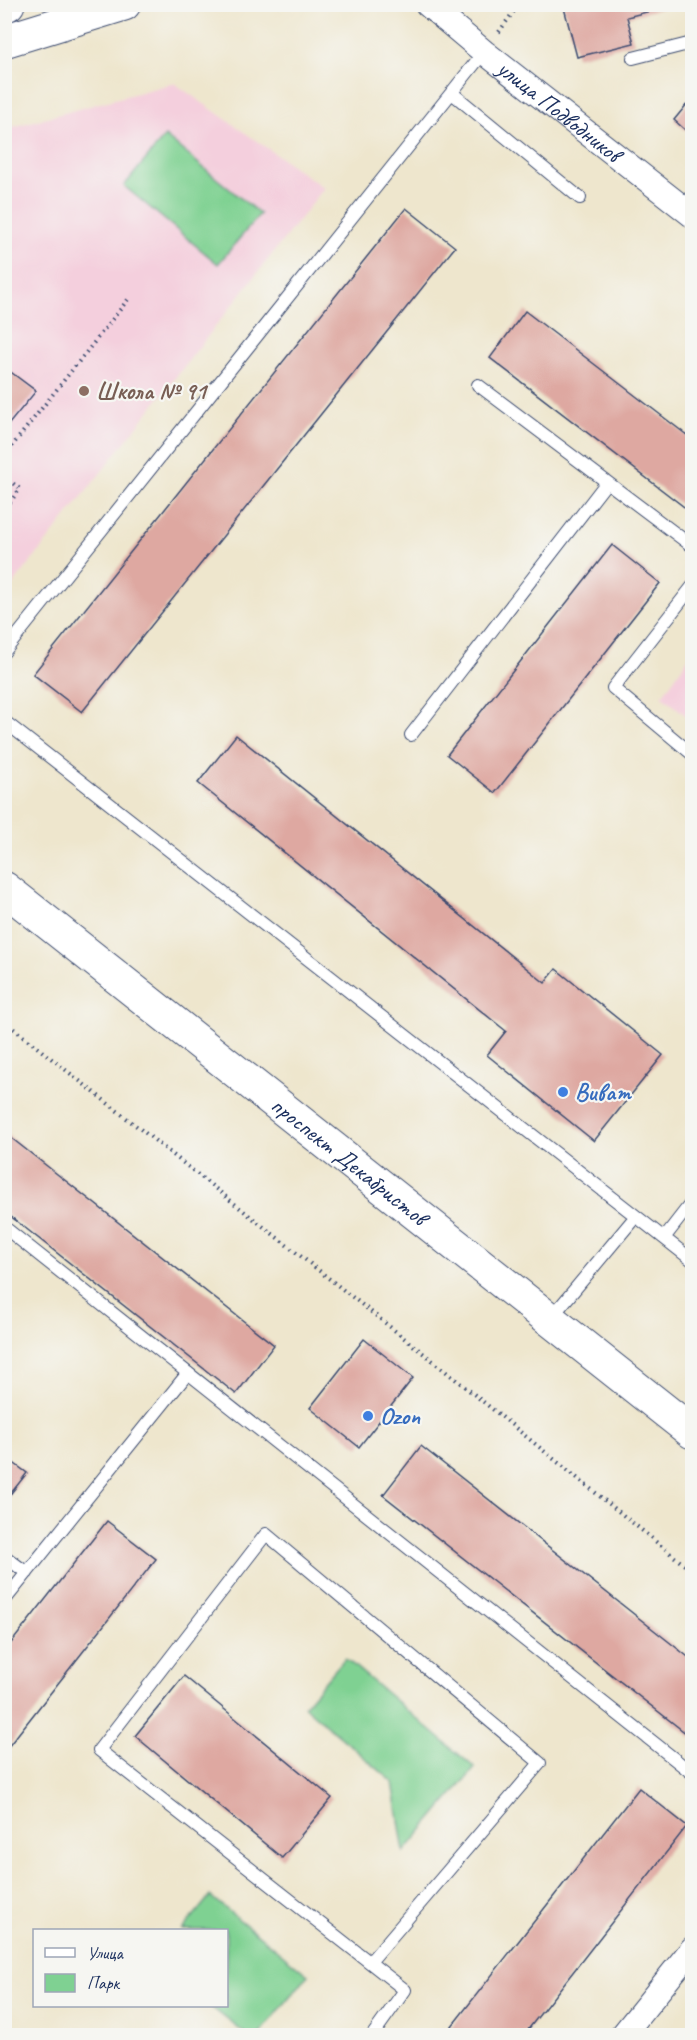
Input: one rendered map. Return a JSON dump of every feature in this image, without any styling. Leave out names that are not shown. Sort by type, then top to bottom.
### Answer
[{"type":"main road","points":[[4,41],[124,4]]},
{"type":"main road","name":"проспект Декабристов","points":[[4,888],[693,1432]]},
{"type":"street","name":"улица Подводников","points":[[427,4],[484,52],[693,215]]},
{"type":"street","points":[[622,2036],[693,1949]]},
{"type":"lane","points":[[633,58],[693,43]]},
{"type":"lane","points":[[4,652],[484,52]]},
{"type":"lane","points":[[452,93],[580,198]]},
{"type":"lane","points":[[478,385],[693,546]]},
{"type":"lane","points":[[411,735],[607,482]]},
{"type":"lane","points":[[693,587],[613,688],[693,754]]},
{"type":"lane","points":[[4,721],[693,1260]]},
{"type":"lane","points":[[664,1238],[693,1202]]},
{"type":"lane","points":[[550,1319],[636,1216]]},
{"type":"lane","points":[[4,1227],[693,1773]]},
{"type":"lane","points":[[4,1601],[188,1373]]},
{"type":"lane","points":[[370,1962],[540,1763],[266,1534],[99,1750],[405,1990],[372,2036]]},
{"type":"lane","points":[[4,1556],[27,1573]]},
{"type":"path","points":[[4,456],[130,297]]},
{"type":"path","points":[[4,476],[20,489],[4,510]]},
{"type":"path","points":[[4,1021],[693,1571]]},
{"type":"shaded area","name":"Школа № 91","points":[[174,83],[324,188],[5,595],[5,129]]},
{"type":"shaded area","points":[[692,653],[692,720],[662,696]]},
{"type":"green space","points":[[165,136],[260,214],[218,264],[124,186]]},
{"type":"green space","points":[[345,1658],[475,1768],[404,1852],[393,1782],[304,1706]]},
{"type":"green space","points":[[210,1896],[308,1975],[259,2035],[247,2035],[211,2007],[228,2007],[228,1929],[183,1929]]},
{"type":"building","points":[[563,4],[674,5],[627,17],[634,43],[577,57]]},
{"type":"building","points":[[692,98],[692,136],[674,120]]},
{"type":"building","points":[[406,208],[455,247],[82,712],[33,674]]},
{"type":"building","points":[[525,311],[692,439],[692,513],[490,358]]},
{"type":"building","points":[[4,367],[36,391],[4,430]]},
{"type":"building","points":[[612,545],[660,583],[495,793],[447,755]]},
{"type":"building","points":[[236,735],[545,983],[556,969],[663,1055],[594,1141],[487,1055],[506,1031],[198,783]]},
{"type":"building","points":[[5,1133],[274,1345],[236,1394],[5,1212]]},
{"type":"building","points":[[364,1339],[413,1378],[359,1447],[310,1408]]},
{"type":"building","points":[[421,1446],[692,1660],[692,1738],[383,1495]]},
{"type":"building","points":[[4,1456],[27,1473],[4,1502]]},
{"type":"building","points":[[107,1521],[156,1559],[4,1752],[4,1652]]},
{"type":"building","points":[[184,1676],[332,1798],[282,1858],[135,1736]]},
{"type":"building","points":[[639,1788],[687,1826],[523,2036],[444,2036]]},
{"type":"place","name":"Школа № 91","points":[[84,391]]},
{"type":"place","name":"Виват","points":[[563,1092]]},
{"type":"place","name":"Ozon","points":[[368,1416]]}]
